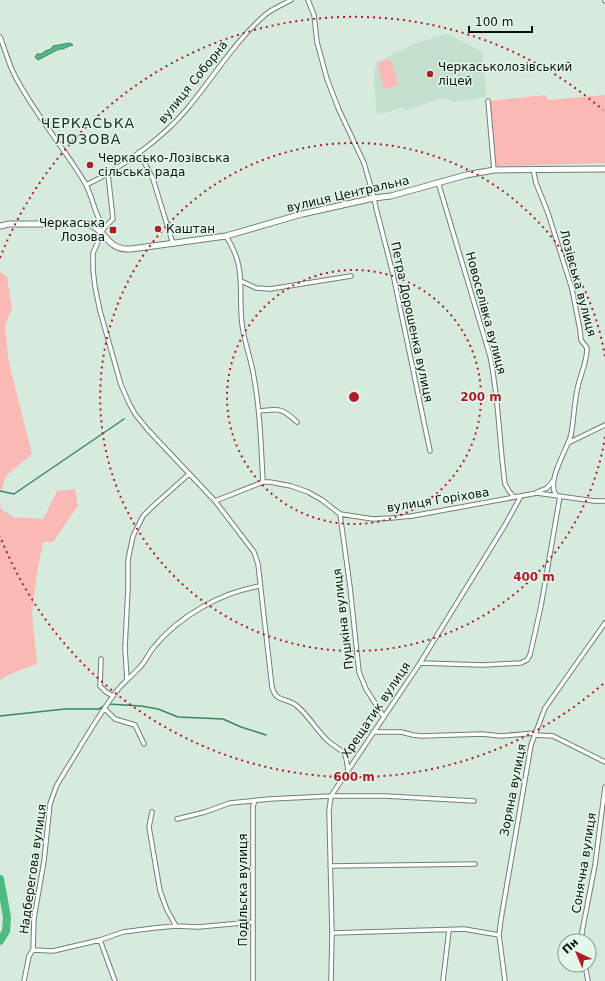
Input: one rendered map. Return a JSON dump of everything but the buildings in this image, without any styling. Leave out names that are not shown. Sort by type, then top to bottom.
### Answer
[{"type":"street","name":"вулиця Соборна","points":[[86,185],[108,174],[168,130],[238,43],[266,15],[291,0]]},
{"type":"street","name":"Петра Дорошенка вулиця","points":[[308,0],[314,15],[316,42],[327,79],[339,110],[364,163],[374,198],[393,274],[430,451]]},
{"type":"street","points":[[0,37],[14,74],[86,185],[99,221],[104,228]]},
{"type":"street","points":[[488,101],[494,170]]},
{"type":"street","points":[[139,152],[153,179],[173,244]]},
{"type":"street","name":"вулиця Центральна","points":[[0,226],[16,224],[87,224],[97,228],[112,244],[124,250],[226,236],[302,214],[374,198],[391,196],[438,182],[494,170],[605,168]]},
{"type":"street","name":"Лозівська вулиця","points":[[420,663],[482,665],[521,663],[527,660],[530,655],[541,606],[558,496],[553,488],[554,481],[564,450],[568,443],[578,386],[585,367],[586,348],[581,340],[572,289],[550,220],[536,183],[533,169]]},
{"type":"street","points":[[108,174],[109,197],[113,219],[104,228],[93,253],[93,270],[100,312],[121,385],[135,414],[148,430],[215,501],[254,552],[258,564],[274,694],[276,697],[288,701],[298,707],[329,742],[341,750],[346,759],[348,770]]},
{"type":"street","name":"Новоселівка вулиця","points":[[438,182],[490,356],[500,423],[505,484],[514,497]]},
{"type":"street","points":[[226,236],[233,247],[242,281],[242,323],[244,340],[253,372],[259,411],[264,482]]},
{"type":"street","points":[[242,281],[256,288],[270,289],[351,276]]},
{"type":"street","points":[[259,411],[277,409],[283,410],[297,422]]},
{"type":"street","points":[[568,443],[605,425]]},
{"type":"street","points":[[127,680],[125,656],[128,560],[133,536],[143,516],[190,474]]},
{"type":"street","points":[[537,492],[547,488],[554,481]]},
{"type":"street","name":"вулиця Горіхова","points":[[215,501],[264,482],[292,486],[308,492],[322,500],[340,514],[373,519],[391,518],[537,492],[594,501],[605,501]]},
{"type":"street","name":"Хрещатик вулиця","points":[[331,981],[332,933],[329,810],[331,796],[420,663],[505,525],[521,496]]},
{"type":"street","name":"Пушкіна вулиця","points":[[340,514],[359,672],[366,689],[384,717]]},
{"type":"street","name":"Надберегова вулиця","points":[[24,981],[29,956],[33,950],[34,918],[44,862],[50,804],[61,778],[113,696],[138,669],[154,647],[162,639],[189,616],[217,599],[245,588],[260,586]]},
{"type":"street","name":"Зоряна вулиця","points":[[505,981],[499,935],[531,745],[545,708],[605,623]]},
{"type":"street","points":[[102,658],[100,686],[113,696]]},
{"type":"street","points":[[105,709],[115,719],[134,725],[144,744]]},
{"type":"street","points":[[373,732],[402,732],[422,736],[482,734],[501,736],[535,734],[553,736],[605,762]]},
{"type":"street","name":"Сонячна вулиця","points":[[582,933],[595,865],[605,787]]},
{"type":"street","points":[[177,819],[205,812],[230,803],[257,800],[331,796],[384,796],[474,801]]},
{"type":"street","name":"Подільска вулиця","points":[[253,981],[253,803],[257,800]]},
{"type":"street","points":[[152,812],[149,827],[160,891],[176,926]]},
{"type":"street","points":[[330,866],[475,864]]},
{"type":"street","name":"Надберегова вулиця","points":[[33,950],[53,951],[100,940],[123,932],[154,928],[176,926],[198,927],[253,922]]},
{"type":"street","points":[[332,933],[464,929],[499,935]]},
{"type":"street","points":[[443,981],[449,930]]},
{"type":"street","points":[[100,940],[115,981]]},
{"type":"shaded area","name":"Черкаськолозівський ліцей","points":[[445,34],[450,35],[482,52],[487,97],[453,102],[444,97],[405,111],[404,107],[381,114],[377,112],[374,71],[377,62],[417,43]]},
{"type":"shaded area","points":[[70,43],[73,45],[59,49],[38,60],[35,57],[37,54],[42,54],[51,49],[53,46]]},
{"type":"shaded area","points":[[391,59],[398,85],[384,89],[377,63]]},
{"type":"shaded area","points":[[545,95],[548,100],[605,95],[605,163],[496,166],[489,101]]},
{"type":"shaded area","points":[[0,271],[7,277],[12,307],[5,327],[9,363],[32,454],[6,476],[0,493]]},
{"type":"shaded area","points":[[75,489],[78,506],[53,542],[43,542],[32,613],[37,664],[13,673],[0,680],[0,501],[1,509],[13,517],[43,519],[57,491]]},
{"type":"waterway","points":[[0,491],[14,494],[124,419]]},
{"type":"waterway","points":[[108,704],[141,706],[158,709],[178,717],[223,719],[241,727],[266,735]]},
{"type":"waterway","points":[[0,716],[65,709],[99,709],[104,706]]},
{"type":"waterway","points":[[0,879],[7,917],[6,931],[0,941]]},
{"type":"place","name":"Черкаськолозівський ліцей","points":[[430,74]]},
{"type":"place","name":"Черкасько-Лозівська сільська рада","points":[[90,165]]},
{"type":"place","name":"Каштан","points":[[158,229]]},
{"type":"place","name":"Черкаська Лозова","points":[[113,230]]},
{"type":"district","name":"ЧЕРКАСЬКА ЛОЗОВА","points":[[88,132]]}]
